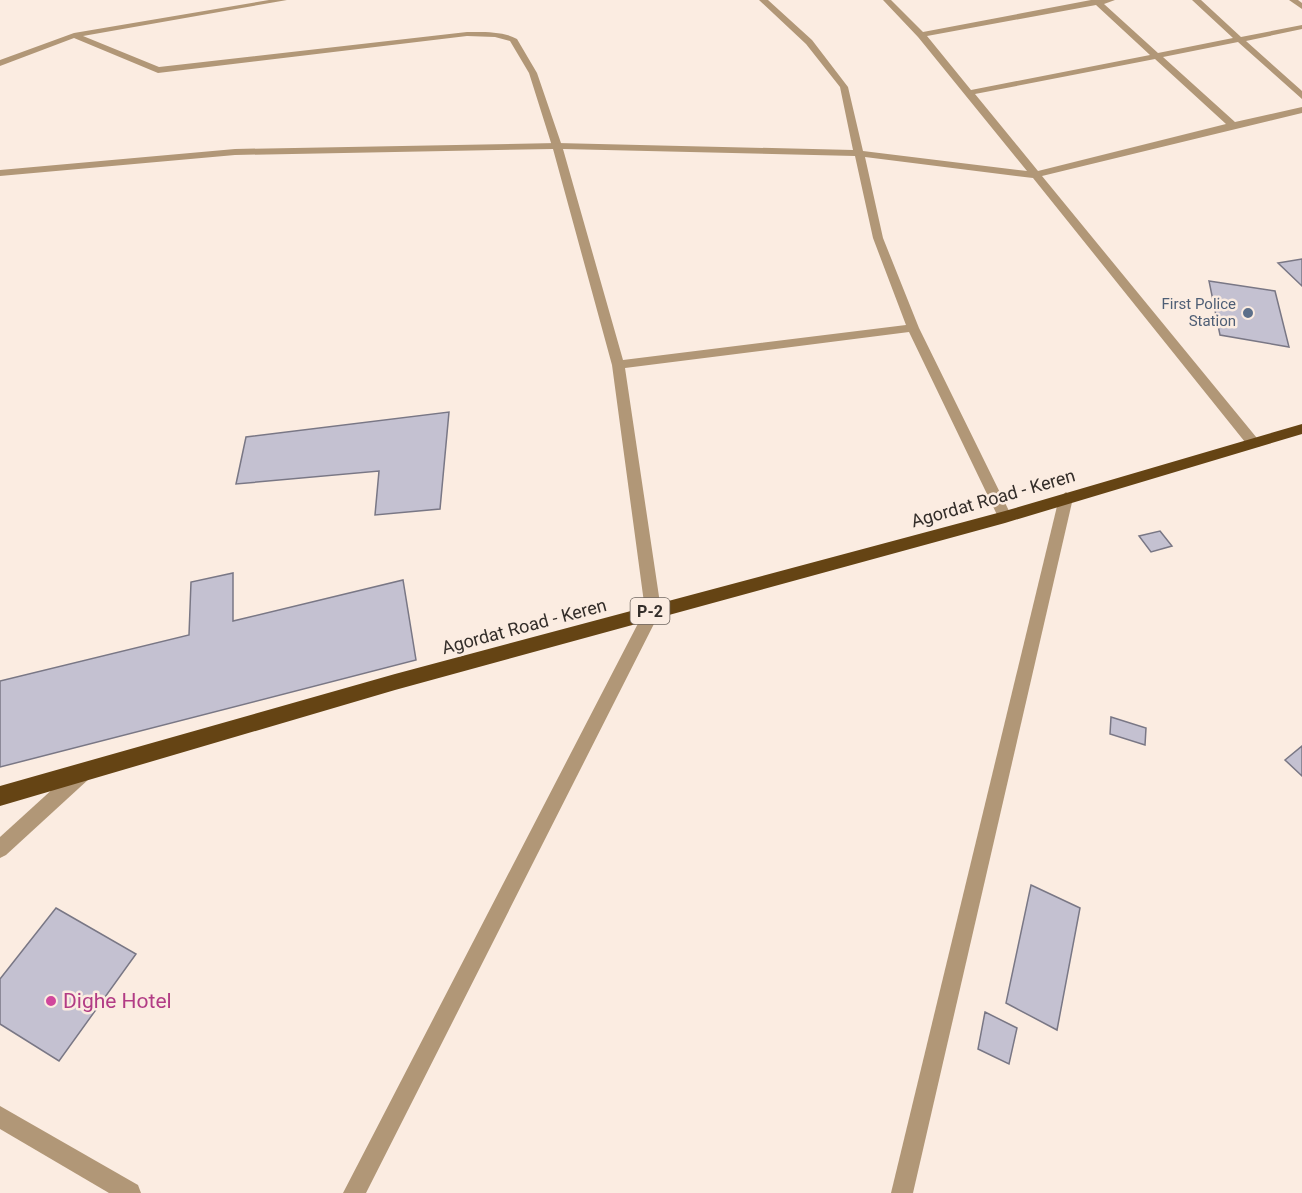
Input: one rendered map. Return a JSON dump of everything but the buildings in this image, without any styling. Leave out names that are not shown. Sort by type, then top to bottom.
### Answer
[{"type":"highway","name":"Agordat Road - Keren","points":[[0,796],[395,681],[1005,517],[1302,429]]},
{"type":"street","points":[[0,63],[74,35],[283,0]]},
{"type":"street","points":[[764,0],[809,42],[844,87],[878,238],[913,327],[1005,517]]},
{"type":"street","points":[[887,0],[921,35],[1254,443]]},
{"type":"street","points":[[921,35],[1111,0]]},
{"type":"street","points":[[1196,0],[1302,96]]},
{"type":"street","points":[[1293,0],[1302,7]]},
{"type":"street","points":[[1096,1],[1233,125]]},
{"type":"street","points":[[969,93],[1302,27]]},
{"type":"street","points":[[74,35],[158,70],[467,34],[495,35],[513,39],[533,73],[557,146],[618,365],[653,610],[354,1193]]},
{"type":"street","points":[[0,173],[235,152],[557,146],[858,153],[1035,175],[1302,110]]},
{"type":"street","points":[[618,365],[913,327]]},
{"type":"street","points":[[902,1193],[1066,498]]},
{"type":"street","points":[[0,849],[84,772]]},
{"type":"street","points":[[0,1117],[130,1193]]},
{"type":"place","name":"First Police Station","points":[[1248,313]]},
{"type":"place","name":"Dighe Hotel","points":[[51,1001]]}]
